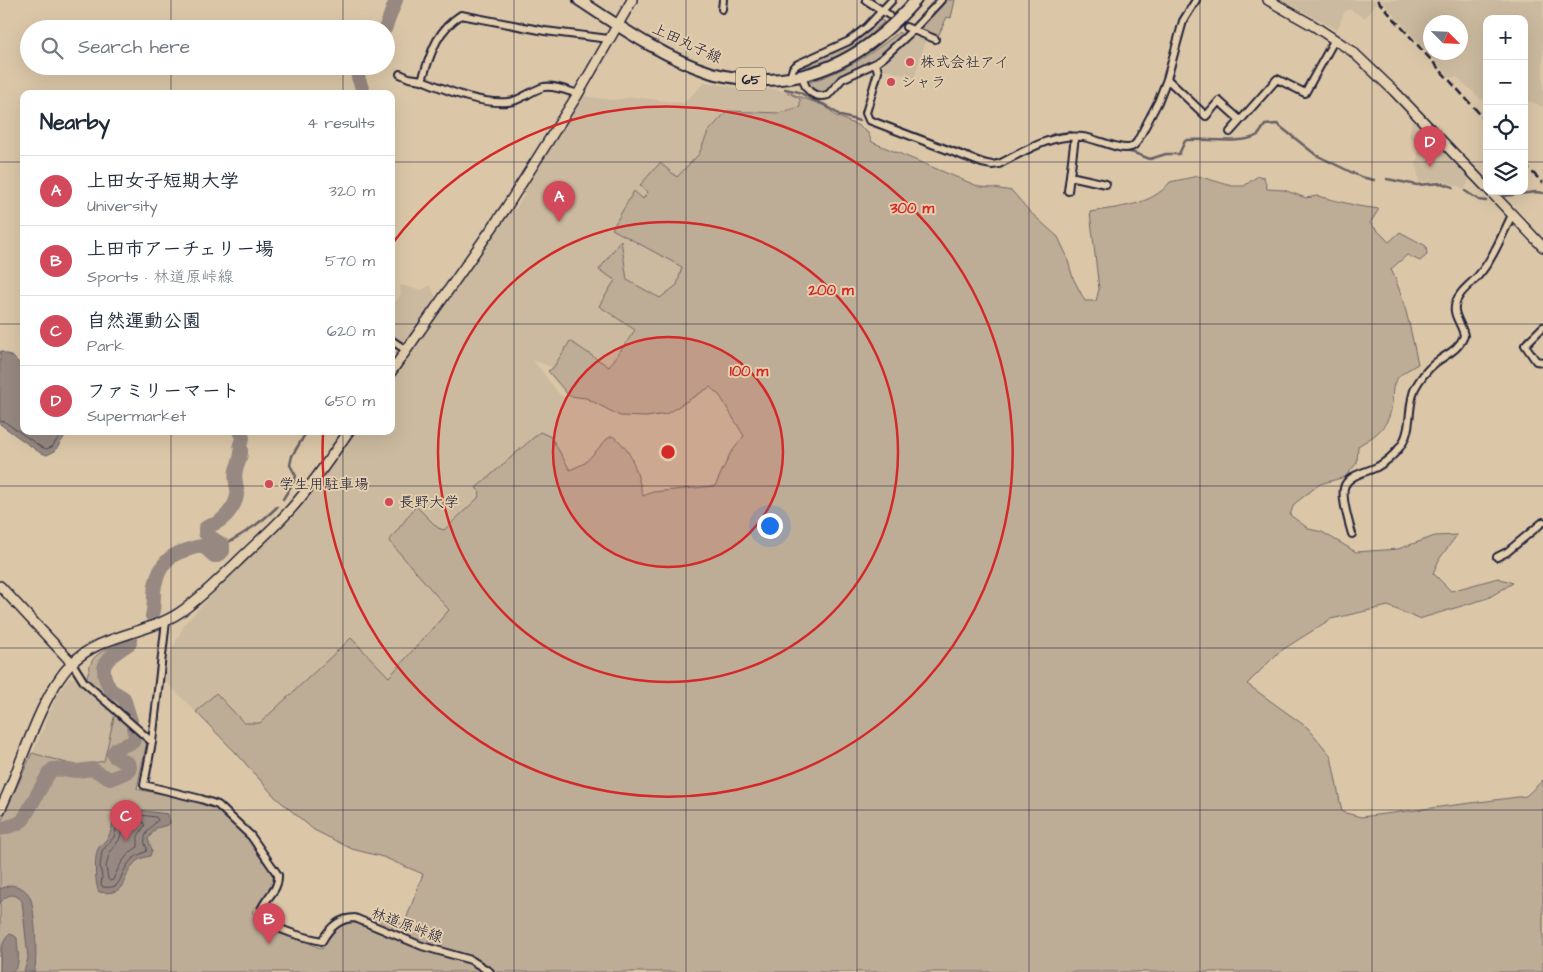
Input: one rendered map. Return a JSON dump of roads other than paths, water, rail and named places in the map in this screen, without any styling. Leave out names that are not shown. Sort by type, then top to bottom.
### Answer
[{"type":"main road","name":"上田丸子線","points":[[579,0],[674,57],[712,73],[745,79],[790,78],[834,66],[864,49],[894,24],[916,0]]},
{"type":"street","points":[[395,366],[506,208],[578,94],[632,0]]},
{"type":"street","points":[[722,10],[723,0]]},
{"type":"street","points":[[866,0],[889,15]]},
{"type":"street","points":[[790,78],[791,72],[798,64],[849,41],[867,26],[892,0]]},
{"type":"street","points":[[803,76],[807,90],[815,95],[823,96],[832,93],[838,83],[845,78],[876,63],[913,30],[941,0]]},
{"type":"street","points":[[876,63],[878,72],[866,113],[871,122],[982,163],[999,164],[1045,141],[1075,136],[1089,137],[1121,148],[1132,147],[1137,142],[1158,102],[1167,78],[1183,21],[1196,0]]},
{"type":"street","points":[[1268,0],[1335,38],[1371,68],[1483,184]]},
{"type":"street","points":[[422,80],[435,42],[452,21],[461,15],[545,31],[609,39]]},
{"type":"street","points":[[906,27],[935,39]]},
{"type":"street","points":[[1230,132],[1276,79],[1305,93],[1335,38]]},
{"type":"street","points":[[400,74],[422,80],[466,97],[489,101],[513,101],[544,87],[578,94]]},
{"type":"street","points":[[1167,78],[1206,116],[1219,102],[1240,120]]},
{"type":"street","points":[[1068,190],[1075,136]]},
{"type":"street","points":[[1070,176],[1106,184]]},
{"type":"street","points":[[1494,195],[1543,247]]},
{"type":"street","points":[[1352,534],[1343,494],[1345,484],[1353,476],[1388,460],[1401,446],[1407,434],[1415,389],[1424,374],[1434,364],[1459,346],[1464,336],[1455,313],[1455,304],[1462,292],[1486,266],[1512,215]]},
{"type":"street","points":[[1543,327],[1525,345],[1536,361],[1543,362]]},
{"type":"street","points":[[395,343],[406,350]]},
{"type":"street","points":[[0,810],[57,681],[72,664],[86,652],[108,640],[166,621],[205,593],[290,510],[346,435]]},
{"type":"street","points":[[1497,557],[1543,522]]},
{"type":"street","points":[[0,586],[72,664],[84,682],[152,742]]},
{"type":"street","points":[[152,742],[166,621]]},
{"type":"street","name":"林道原峠線","points":[[152,742],[144,785],[208,801],[224,809],[251,836],[278,875],[279,883],[262,908],[266,919],[288,933],[322,941],[328,931],[338,922],[347,918],[355,918],[416,944],[471,960],[490,972]]},
{"type":"water","points":[[0,351],[12,356],[20,364],[20,435],[65,435],[55,451],[47,455],[39,452],[0,424]]},
{"type":"water","points":[[121,808],[168,814],[170,823],[156,828],[148,839],[152,850],[150,856],[139,859],[132,865],[121,888],[109,893],[99,892],[96,878],[97,853],[99,846],[110,834],[115,813]]},
{"type":"water","points":[[10,885],[24,890],[32,903],[36,946],[34,972],[24,972],[28,958],[22,901],[16,896],[10,895],[0,904],[0,889]]},
{"type":"water","points":[[10,934],[17,938],[18,956],[16,969],[9,972],[0,972],[2,946]]},
{"type":"waterway","points":[[388,20],[396,0]]},
{"type":"waterway","points":[[358,75],[363,90]]},
{"type":"waterway","points":[[785,89],[799,92],[825,105],[841,116],[860,121]]},
{"type":"waterway","points":[[874,118],[990,162],[1005,158]]},
{"type":"waterway","points":[[1112,148],[1150,159],[1166,154],[1179,154],[1187,140],[1243,140],[1258,135],[1265,125],[1277,124],[1316,155],[1361,177],[1374,180]]},
{"type":"waterway","points":[[1016,152],[1054,134],[1071,132]]},
{"type":"waterway","points":[[1387,179],[1417,185],[1441,183],[1453,187]]},
{"type":"waterway","points":[[1465,191],[1479,200],[1486,201]]},
{"type":"waterway","points":[[1504,196],[1536,192],[1543,193]]},
{"type":"waterway","points":[[152,616],[154,589],[157,578],[162,566],[170,558],[180,552],[199,546],[203,546],[214,556],[218,556],[223,551],[223,545],[205,533],[205,528],[222,519],[232,508],[236,498],[235,473],[241,454],[242,435]]},
{"type":"waterway","points":[[283,499],[296,476],[290,465],[292,456],[305,435]]},
{"type":"waterway","points":[[223,545],[252,528],[277,507]]},
{"type":"waterway","points":[[130,643],[111,657],[104,667],[104,673],[111,690],[124,698],[131,721]]},
{"type":"waterway","points":[[0,829],[17,824],[23,820],[53,769],[77,771],[92,769],[110,779],[129,771],[128,763],[115,757],[113,753],[117,748],[133,742],[135,735],[133,728]]},
{"type":"waterway","points":[[0,833],[4,828]]},
{"type":"railway","points":[[1377,0],[1483,118]]},
{"type":"railway","points":[[1528,168],[1543,183]]},
{"type":"place","name":"株式会社アイ","points":[[910,62]]},
{"type":"place","name":"シャラ","points":[[891,82]]},
{"type":"place","name":"ファミリーマート","points":[[1430,167]]},
{"type":"place","name":"上田女子短期大学","points":[[559,222]]},
{"type":"place","name":"学生用駐車場","points":[[269,484]]},
{"type":"place","name":"長野大学","points":[[389,502]]},
{"type":"place","name":"自然運動公園","points":[[126,841]]},
{"type":"place","name":"上田市アーチェリー場","points":[[269,944]]}]
